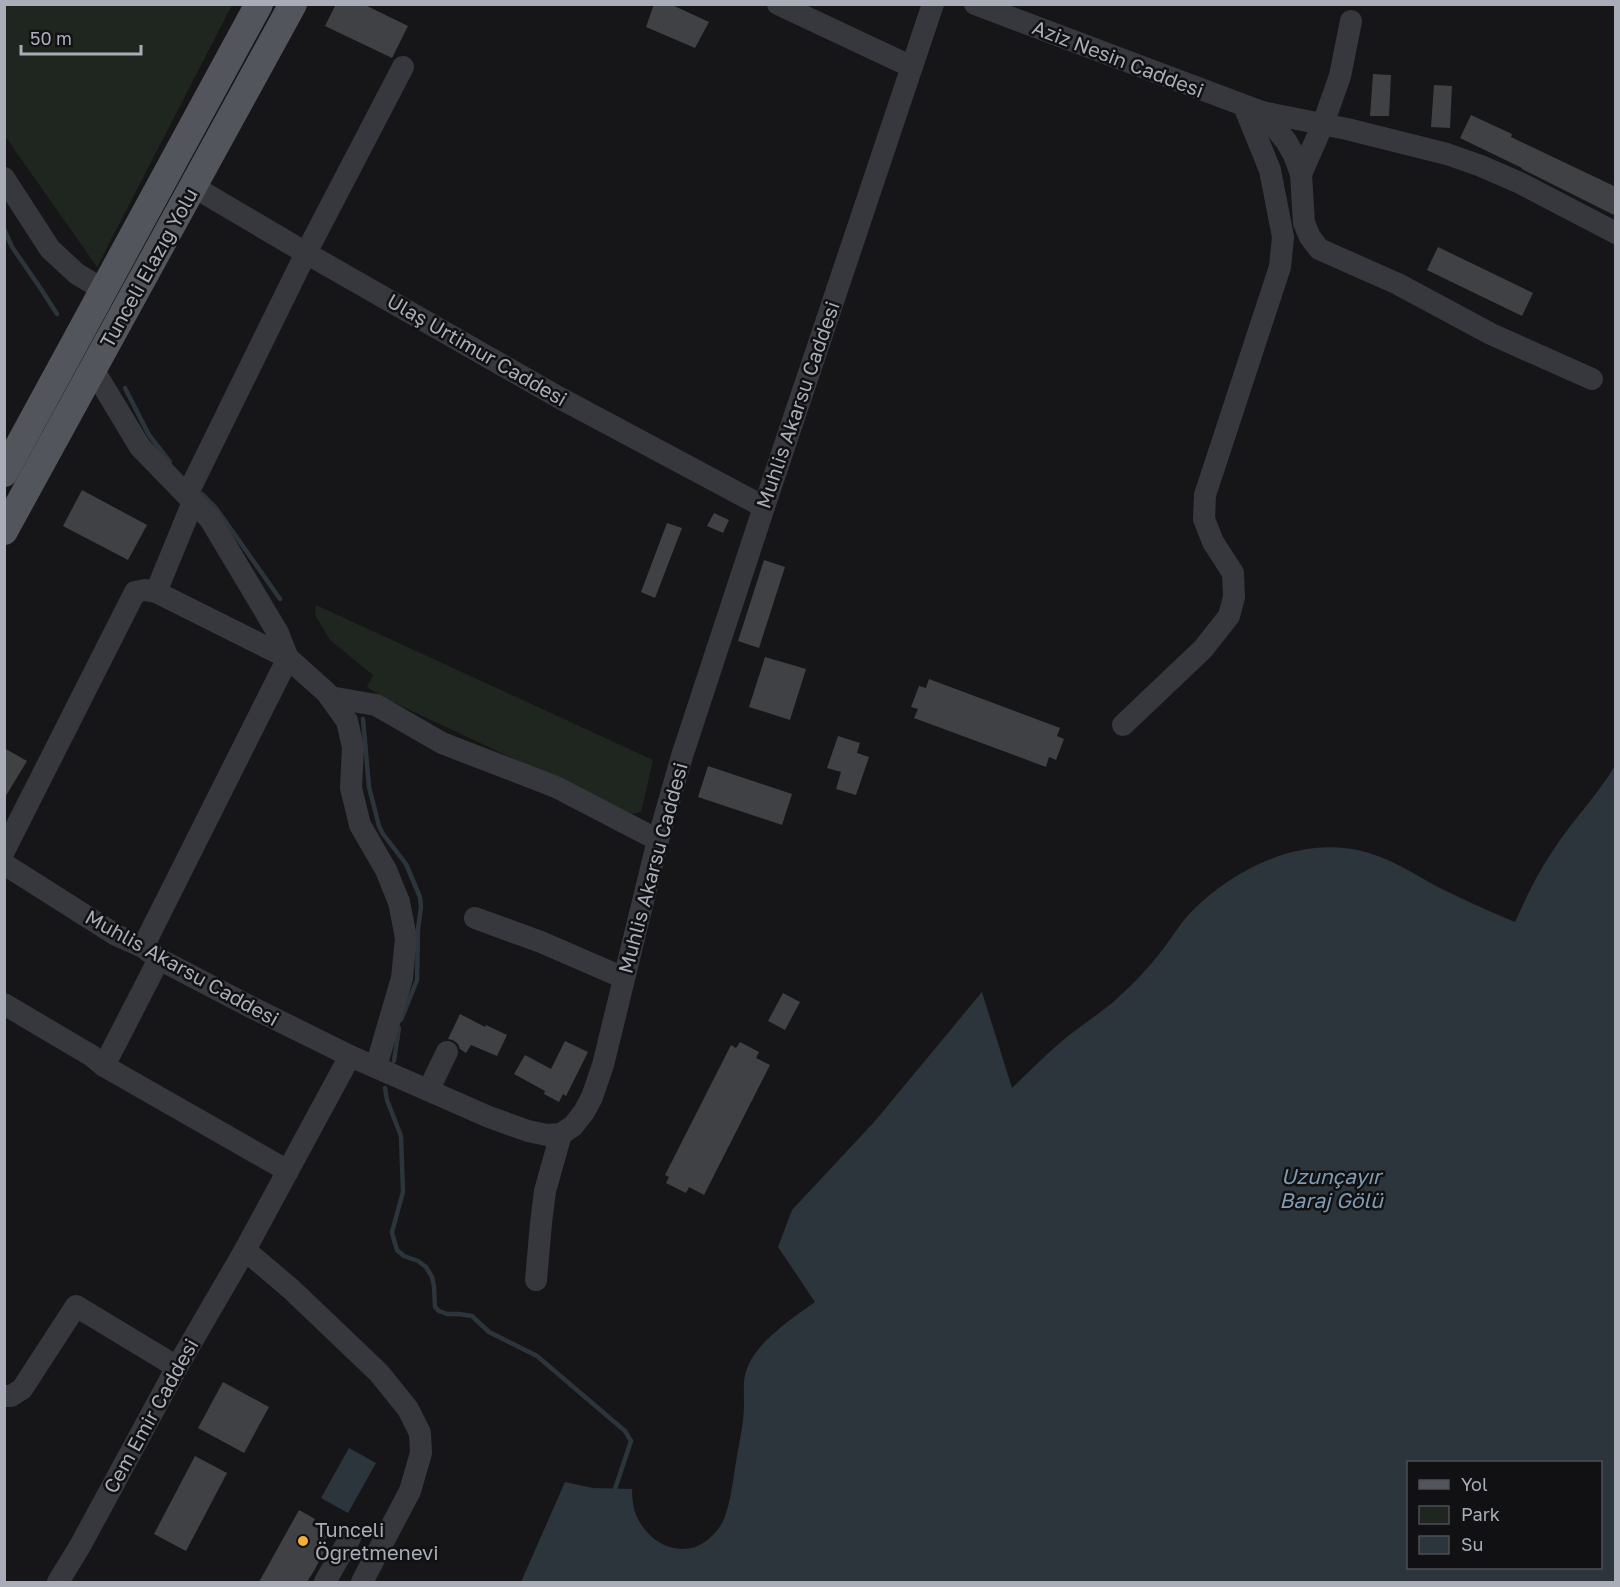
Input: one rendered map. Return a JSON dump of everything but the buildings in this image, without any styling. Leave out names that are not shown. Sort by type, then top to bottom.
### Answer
[{"type":"main road","name":"Tunceli Elazığ Yolu","points":[[4,473],[259,4]]},
{"type":"main road","name":"Tunceli Elazığ Yolu","points":[[4,531],[293,4]]},
{"type":"street","points":[[778,4],[912,67]]},
{"type":"street","name":"Muhlis Akarsu Caddesi","points":[[4,864],[116,935],[249,1006],[350,1056],[489,1117],[528,1131],[547,1135],[561,1134],[573,1126],[592,1097],[603,1065],[658,840],[682,756],[933,4]]},
{"type":"street","name":"Aziz Nesin Caddesi","points":[[975,4],[1253,109],[1407,143],[1481,166],[1520,183],[1616,232]]},
{"type":"street","points":[[1301,174],[1323,124],[1340,75],[1351,21]]},
{"type":"street","points":[[156,592],[190,498],[306,253],[404,67]]},
{"type":"street","points":[[1253,109],[1286,141],[1294,155],[1301,174],[1305,223],[1310,237],[1319,249],[1398,284],[1491,334],[1592,379]]},
{"type":"street","points":[[1123,725],[1203,649],[1229,616],[1234,597],[1233,573],[1213,542],[1204,519],[1205,495],[1281,267],[1282,237],[1270,170],[1253,109]]},
{"type":"street","points":[[4,178],[50,249],[78,274],[104,290]]},
{"type":"street","name":"Ulaş Urtimur Caddesi","points":[[194,187],[558,397],[764,507]]},
{"type":"street","points":[[93,369],[140,447],[210,519],[278,633],[288,658],[151,953],[104,1066]]},
{"type":"street","points":[[4,851],[135,592],[145,590],[156,592],[288,658],[327,693],[347,721],[353,747],[351,788],[360,825],[386,870],[399,902],[405,938],[402,978],[376,1067]]},
{"type":"street","points":[[330,697],[376,705],[442,743],[556,787],[658,840]]},
{"type":"street","points":[[475,918],[541,942],[624,978]]},
{"type":"street","points":[[4,1004],[92,1056],[104,1066],[288,1171]]},
{"type":"street","points":[[429,1089],[447,1052]]},
{"type":"street","name":"Cem Emir Caddesi","points":[[58,1582],[80,1546],[177,1367],[245,1250],[350,1056]]},
{"type":"street","points":[[536,1280],[545,1191],[561,1134]]},
{"type":"street","points":[[245,1250],[291,1289],[379,1373],[408,1409],[420,1433],[422,1453],[411,1491],[362,1582]]},
{"type":"street","points":[[4,1396],[11,1396],[22,1389],[76,1306],[177,1367]]},
{"type":"street","points":[[332,1580],[350,1538]]},
{"type":"green space","points":[[4,5],[232,5],[97,267],[5,136]]},
{"type":"green space","points":[[316,605],[653,760],[641,812],[632,814],[384,698],[367,687],[373,675],[330,640],[315,615]]},
{"type":"water","name":"Uzunçayır Baraj Gölü","points":[[1615,766],[1615,1582],[521,1582],[565,1482],[593,1488],[632,1489],[635,1512],[642,1526],[660,1543],[670,1547],[692,1548],[703,1543],[717,1531],[724,1519],[730,1497],[742,1426],[744,1381],[748,1366],[771,1335],[815,1302],[778,1247],[792,1210],[875,1121],[982,992],[1012,1088],[1059,1043],[1106,1008],[1128,988],[1156,958],[1193,910],[1228,881],[1248,869],[1290,853],[1313,848],[1335,847],[1358,850],[1398,865],[1456,896],[1515,922],[1547,860]]},
{"type":"water","points":[[349,1448],[376,1463],[348,1513],[321,1498]]},
{"type":"waterway","points":[[4,229],[12,247],[57,314]]},
{"type":"waterway","points":[[125,388],[149,435],[170,462]]},
{"type":"waterway","points":[[202,494],[216,508],[280,599]]},
{"type":"waterway","points":[[363,719],[369,787],[379,826],[406,864],[420,897],[417,980],[401,1020]]},
{"type":"waterway","points":[[394,1061],[399,1028]]},
{"type":"waterway","points":[[385,1088],[387,1100],[401,1136],[403,1192],[392,1232],[397,1250],[426,1267],[432,1277],[435,1307],[439,1311],[472,1316],[489,1332],[537,1356],[625,1431],[631,1441],[613,1495]]},
{"type":"place","name":"Tunceli Öğretmenevi","points":[[303,1541]]}]
